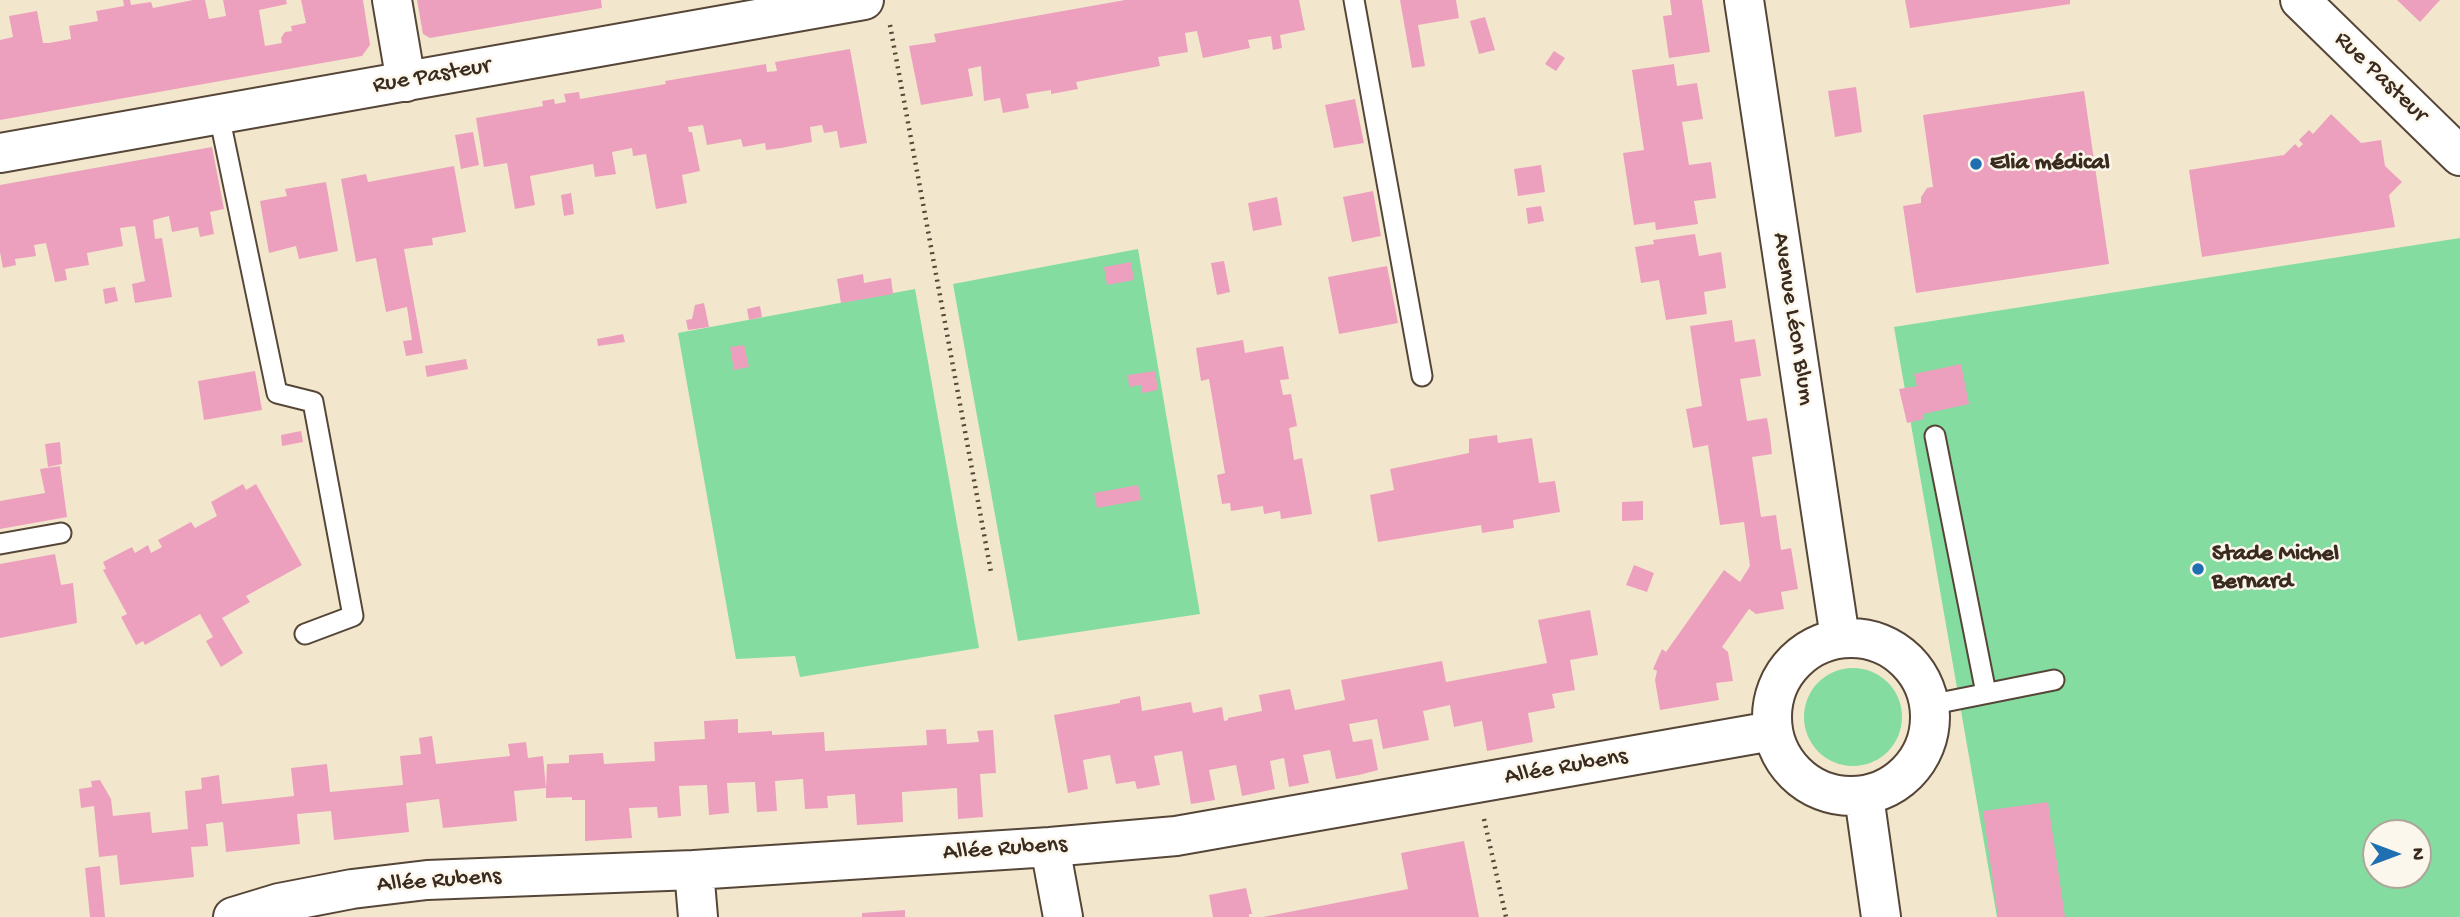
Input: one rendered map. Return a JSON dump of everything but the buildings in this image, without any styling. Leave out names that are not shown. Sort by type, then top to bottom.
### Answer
[{"type":"street","points":[[392,0],[406,82]]},
{"type":"street","name":"Avenue Léon Blum","points":[[1744,0],[1840,638]]},
{"type":"street","name":"Rue Pasteur","points":[[2300,0],[2460,156]]},
{"type":"street","name":"Rue Pasteur","points":[[0,153],[406,82],[876,7]]},
{"type":"street","points":[[1840,638],[1870,640],[1898,653],[1919,676],[1929,705],[1928,736],[1915,764],[1893,785],[1864,796],[1833,795],[1805,782],[1784,760],[1772,732],[1774,700],[1787,670],[1810,649],[1840,638]]},
{"type":"street","name":"Allée Rubens","points":[[233,917],[284,910],[352,889],[427,880],[694,870],[1177,836],[1772,732]]},
{"type":"street","points":[[1864,796],[1881,917]]},
{"type":"street","points":[[1050,847],[1063,917]]},
{"type":"street","points":[[694,870],[698,917]]},
{"type":"lane","points":[[1354,0],[1422,376]]},
{"type":"lane","points":[[219,115],[277,393],[313,402],[353,615],[305,634]]},
{"type":"lane","points":[[1935,436],[1986,693]]},
{"type":"lane","points":[[0,544],[61,533]]},
{"type":"lane","points":[[1929,705],[2054,680]]},
{"type":"path","points":[[876,7],[991,572]]},
{"type":"path","points":[[1476,784],[1506,917]]},
{"type":"green space","name":"Stade Michel Bernard","points":[[2460,238],[2460,917],[1997,917],[1894,327]]},
{"type":"green space","points":[[1138,249],[1200,614],[1018,641],[953,284]]},
{"type":"green space","points":[[915,289],[979,648],[800,677],[795,656],[736,659],[678,333]]},
{"type":"green space","points":[[1853,668],[1872,672],[1888,682],[1898,698],[1902,717],[1898,736],[1888,752],[1872,762],[1853,766],[1834,762],[1818,752],[1808,736],[1804,717],[1808,698],[1818,682],[1834,672]]},
{"type":"place","name":"Elia médical","points":[[1976,164]]},
{"type":"place","name":"Stade Michel Bernard","points":[[2198,569]]}]
